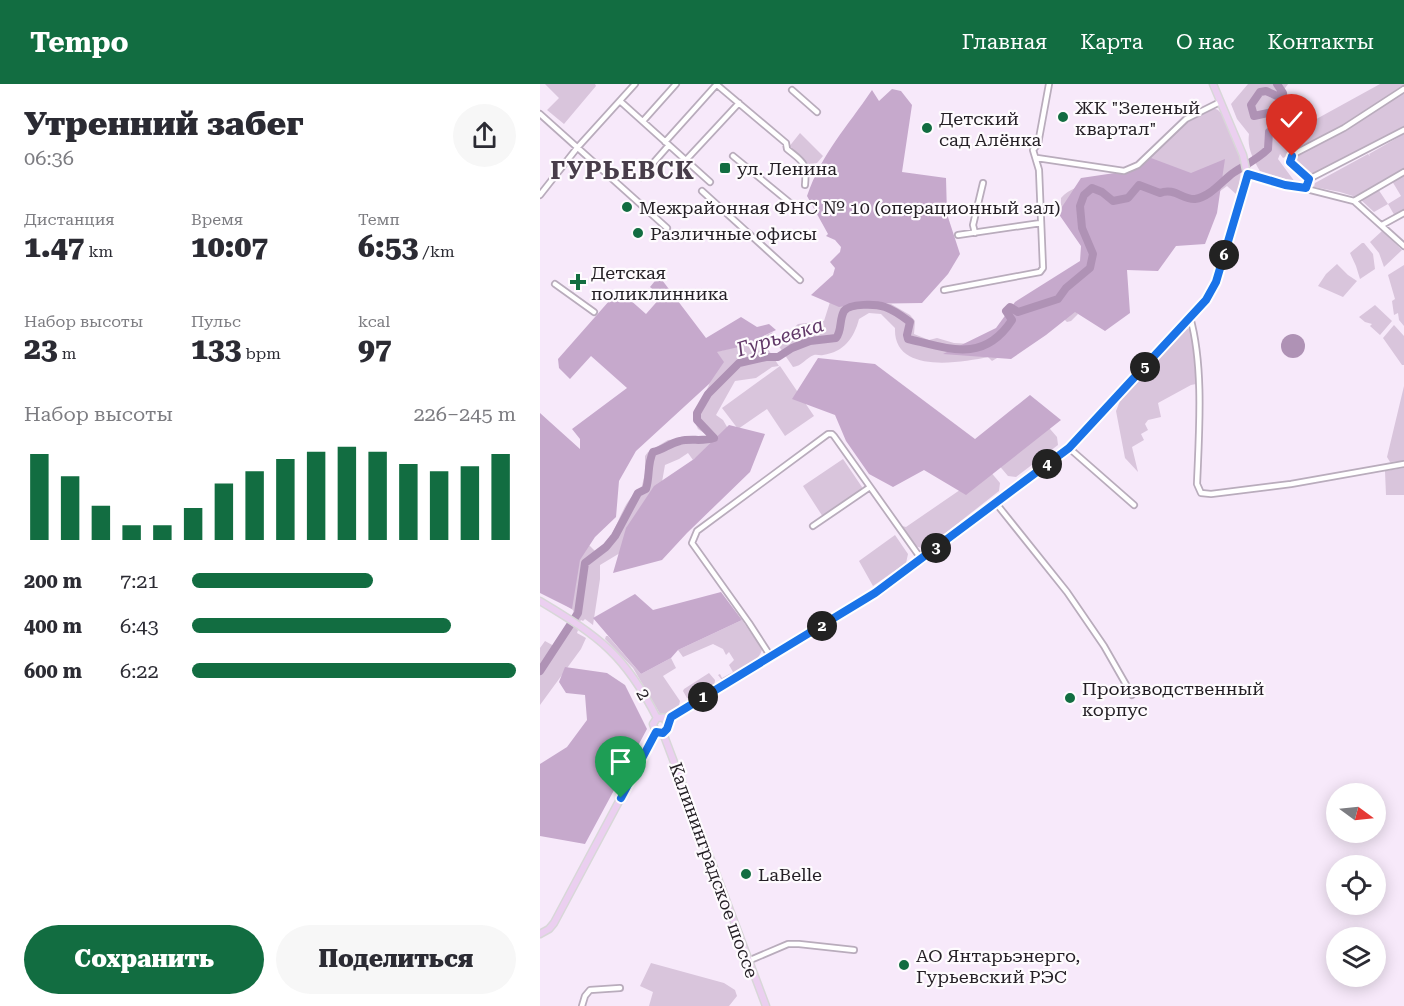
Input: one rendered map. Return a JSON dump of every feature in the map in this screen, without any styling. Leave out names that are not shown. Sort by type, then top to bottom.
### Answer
[{"type":"main road","points":[[660,733],[653,724],[771,657],[875,593],[1069,448],[1206,300],[1216,282],[1248,174],[1243,155],[1213,84]]},
{"type":"main road","name":"2","points":[[540,601],[580,625],[614,652],[630,670],[665,719]]},
{"type":"main road","points":[[540,934],[554,923],[651,740],[667,729],[665,719]]},
{"type":"main road","name":"Калининградское шоссе","points":[[660,733],[667,744],[766,1006]]},
{"type":"main road","points":[[651,740],[658,739],[667,744]]},
{"type":"street","points":[[540,195],[577,148],[635,84]]},
{"type":"street","points":[[643,121],[676,84]]},
{"type":"street","points":[[641,177],[716,84],[786,143],[787,149],[804,163],[807,169],[805,185]]},
{"type":"street","points":[[945,290],[1040,272],[1043,268],[1037,158],[1033,150],[1038,144],[1048,84]]},
{"type":"street","points":[[1309,179],[1290,162],[1292,156],[1344,128],[1404,89]]},
{"type":"street","points":[[792,90],[817,112]]},
{"type":"street","points":[[620,101],[710,182]]},
{"type":"street","points":[[1037,158],[1124,171],[1138,165],[1186,119],[1220,102]]},
{"type":"street","points":[[686,160],[739,103]]},
{"type":"street","points":[[540,114],[667,228]]},
{"type":"street","points":[[1306,188],[1309,179],[1404,130]]},
{"type":"street","points":[[733,156],[800,211]]},
{"type":"street","points":[[1354,201],[1404,172]]},
{"type":"street","points":[[1248,174],[1354,201],[1404,246]]},
{"type":"street","points":[[975,233],[974,225],[983,183]]},
{"type":"street","points":[[702,191],[800,280]]},
{"type":"street","points":[[1382,225],[1404,213]]},
{"type":"street","points":[[958,235],[1041,222]]},
{"type":"street","points":[[555,284],[594,312]]},
{"type":"street","points":[[1190,317],[1199,411],[1197,484],[1201,493],[1210,494],[1291,484],[1404,464]]},
{"type":"street","points":[[771,657],[692,543],[697,531],[828,434],[832,434],[922,560]]},
{"type":"street","points":[[1069,448],[1134,506]]},
{"type":"street","points":[[813,526],[870,487]]},
{"type":"street","points":[[994,502],[1067,592],[1104,646],[1132,695]]},
{"type":"street","points":[[748,961],[788,944],[854,950]]},
{"type":"street","points":[[582,1006],[590,990],[620,988]]},
{"type":"shaded area","points":[[545,84],[595,84],[596,86],[564,124],[547,110],[559,98]]},
{"type":"shaded area","points":[[1248,84],[1288,84],[1281,94],[1298,102],[1302,111],[1300,128],[1380,84],[1404,84],[1404,87],[1334,131],[1296,151],[1290,141],[1287,142],[1293,153],[1283,158],[1280,154],[1278,159],[1295,182],[1260,171],[1253,158],[1249,134],[1237,119],[1231,104]]},
{"type":"shaded area","points":[[892,89],[901,91],[912,105],[902,172],[946,178],[947,214],[960,254],[948,274],[922,303],[857,304],[839,307],[811,295],[833,275],[835,268],[830,262],[840,252],[841,247],[835,240],[826,236],[828,234],[807,196],[820,166],[872,90],[879,101]]},
{"type":"shaded area","points":[[1404,91],[1404,130],[1311,180],[1295,162],[1297,156]]},
{"type":"shaded area","points":[[1213,108],[1222,114],[1242,163],[1238,192],[1236,194],[1227,186],[1204,203],[1097,249],[1076,311],[1078,314],[1071,321],[1067,322],[1064,319],[992,361],[988,357],[945,363],[916,359],[905,353],[897,343],[895,328],[881,314],[869,313],[859,319],[851,338],[837,351],[814,355],[793,367],[776,342],[784,333],[787,334],[798,324],[824,321],[830,302],[891,304],[910,315],[915,321],[914,334],[929,340],[937,338],[954,343],[972,344],[998,330],[1010,309],[1045,302],[1088,258],[1061,210],[1061,198],[1068,192],[1085,185],[1134,178],[1141,164],[1188,121],[1199,113]]},
{"type":"shaded area","points":[[800,133],[823,156],[817,163],[808,165],[788,148]]},
{"type":"shaded area","points":[[1404,134],[1404,171],[1356,197],[1314,187],[1315,183],[1368,154],[1370,156],[1369,154]]},
{"type":"shaded area","points":[[1151,158],[1191,173],[1225,159],[1217,213],[1205,244],[1176,246],[1158,271],[1127,270],[1130,313],[1105,331],[1075,312],[1011,359],[943,354],[996,328],[1015,302],[1080,261],[1081,246],[1058,213],[1081,178],[1135,170]]},
{"type":"shaded area","points":[[1404,175],[1404,213],[1396,218],[1388,204],[1401,196],[1392,181]]},
{"type":"shaded area","points":[[1378,189],[1388,204],[1374,212],[1361,200]]},
{"type":"shaded area","points":[[1382,231],[1402,250],[1384,267],[1379,253],[1370,242]]},
{"type":"shaded area","points":[[1362,243],[1373,254],[1375,269],[1360,279],[1350,253]]},
{"type":"shaded area","points":[[1337,264],[1357,281],[1343,297],[1318,286]]},
{"type":"shaded area","points":[[1404,265],[1404,326],[1399,320],[1398,313],[1394,315],[1392,301],[1395,299],[1388,275]]},
{"type":"shaded area","points":[[659,276],[706,338],[741,317],[757,327],[769,324],[776,330],[743,346],[717,352],[724,362],[709,384],[636,451],[619,481],[616,517],[595,537],[580,560],[572,609],[540,593],[540,413],[580,449],[580,439],[572,429],[627,388],[591,356],[570,379],[559,368],[558,359],[617,292],[620,291],[646,314],[661,297],[650,287]]},
{"type":"shaded area","points":[[1375,305],[1392,321],[1380,335],[1370,326],[1372,324],[1359,317]]},
{"type":"shaded area","points":[[1394,325],[1404,336],[1404,365],[1383,338]]},
{"type":"shaded area","points":[[1187,328],[1192,330],[1196,384],[1158,403],[1161,417],[1148,420],[1145,424],[1148,430],[1141,434],[1144,440],[1132,447],[1138,472],[1125,458],[1116,411],[1120,401]]},
{"type":"shaded area","points":[[773,332],[764,343],[779,366],[772,367],[756,378],[735,381],[716,415],[723,420],[730,432],[693,460],[688,453],[665,465],[662,482],[620,553],[600,565],[593,625],[585,619],[581,620],[576,628],[577,633],[586,638],[581,649],[540,705],[540,648],[545,641],[554,646],[567,626],[569,624],[572,626],[577,618],[573,610],[562,603],[562,597],[586,542],[595,551],[610,538],[628,502],[641,490],[645,473],[645,456],[648,452],[668,440],[706,440],[710,437],[698,429],[693,418],[709,385],[716,352],[743,345]]},
{"type":"shaded area","points":[[1293,334],[1302,337],[1305,346],[1302,355],[1293,358],[1284,355],[1281,346],[1284,337]]},
{"type":"shaded area","points":[[818,358],[875,364],[975,439],[1030,395],[1061,420],[966,495],[924,470],[893,487],[869,474],[846,441],[835,415],[792,399]]},
{"type":"shaded area","points":[[780,366],[814,416],[785,436],[767,409],[738,429],[722,408]]},
{"type":"shaded area","points":[[1404,386],[1404,461],[1390,462],[1387,457]]},
{"type":"shaded area","points":[[1044,422],[1057,437],[1058,445],[1016,477],[1008,476],[997,463]]},
{"type":"shaded area","points":[[729,425],[765,434],[750,472],[662,560],[613,573],[626,528],[654,486],[694,459]]},
{"type":"shaded area","points":[[843,459],[862,487],[861,492],[823,517],[803,486]]},
{"type":"shaded area","points":[[1404,468],[1404,495],[1386,495],[1385,471]]},
{"type":"shaded area","points":[[989,470],[1000,483],[999,491],[925,549],[915,546],[902,526],[906,527]]},
{"type":"shaded area","points":[[895,535],[908,554],[906,563],[873,586],[859,561]]},
{"type":"shaded area","points":[[721,592],[742,620],[678,650],[671,658],[641,674],[593,618],[635,594],[653,610]]},
{"type":"shaded area","points":[[742,620],[762,649],[752,664],[733,677],[722,680],[718,675],[720,674],[722,678],[733,672],[729,665],[734,660],[729,652],[726,655],[723,649],[713,644],[683,657],[678,650]]},
{"type":"shaded area","points":[[606,636],[641,674],[671,658],[676,668],[663,676],[680,701],[678,710],[670,715],[660,714],[633,668],[605,639]]},
{"type":"shaded area","points":[[565,667],[607,673],[625,685],[647,729],[585,844],[540,836],[540,764],[567,747],[587,720],[585,695],[566,693],[559,682]]},
{"type":"shaded area","points":[[709,673],[715,680],[714,688],[695,700],[687,698],[684,689]]},
{"type":"shaded area","points":[[651,963],[724,983],[735,990],[737,996],[729,1006],[649,1006],[653,992],[640,986]]},
{"type":"waterway","name":"Гурьевка","points":[[540,671],[578,613],[585,563],[606,547],[615,536],[638,493],[646,489],[653,452],[680,441],[714,438],[697,420],[697,413],[708,394],[739,363],[766,357],[778,357],[810,341],[836,338],[844,311],[847,308],[863,305],[885,307],[910,322],[908,339],[952,349],[978,348],[990,343],[1012,320],[1006,311],[1010,307],[1018,312],[1058,299],[1066,288],[1090,268],[1093,254],[1082,228],[1080,206],[1084,195],[1092,188],[1102,192],[1113,201],[1128,198],[1139,185],[1160,193],[1170,192],[1191,199],[1206,195],[1268,149],[1269,132],[1283,122],[1283,116],[1277,111],[1254,116],[1251,105],[1260,92],[1266,91],[1277,96],[1283,93],[1277,84]]},
{"type":"place","name":"ЖК \"Зеленый квартал\"","points":[[1063,117]]},
{"type":"place","name":"Детский сад Алёнка","points":[[927,128]]},
{"type":"place","name":"ул. Ленина","points":[[725,168]]},
{"type":"place","name":"Межрайонная ФНС № 10 (операционный зал)","points":[[627,207]]},
{"type":"place","name":"Различные офисы","points":[[638,233]]},
{"type":"place","name":"Детская поликлинника","points":[[578,282]]},
{"type":"place","name":"Производственный корпус","points":[[1070,698]]},
{"type":"place","name":"LaBelle","points":[[746,874]]},
{"type":"place","name":"АО Янтарьэнерго, Гурьевский РЭС","points":[[904,965]]},
{"type":"district","name":"ГУРЬЕВСК","points":[[623,171]]},
{"type":"route","points":[[621,798],[656,732],[660,734],[666,731],[668,720],[671,717],[875,593],[1069,448],[1206,300],[1216,282],[1248,174],[1285,185],[1306,188],[1309,179],[1290,162],[1292,156]]}]
